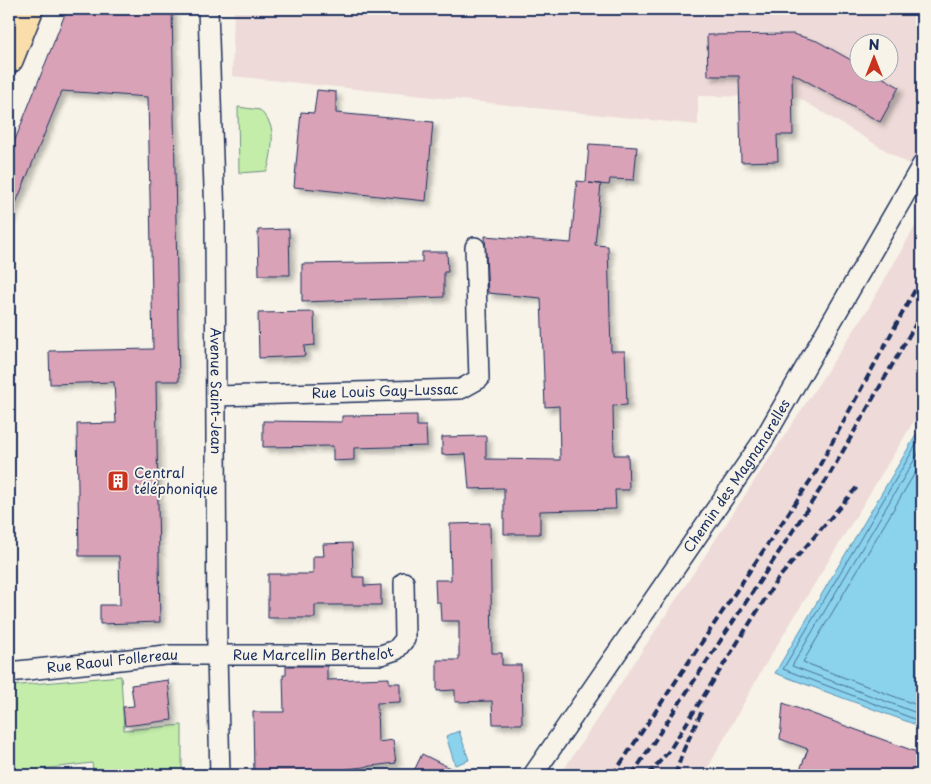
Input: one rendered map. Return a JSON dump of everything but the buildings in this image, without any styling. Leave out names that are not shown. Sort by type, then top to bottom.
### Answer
[{"type":"main road","points":[[9,59],[29,9]]},
{"type":"street","name":"Avenue Saint-Jean","points":[[208,9],[215,218],[217,655],[220,775]]},
{"type":"street","name":"Chemin des Magnanarelles","points":[[533,775],[764,439],[922,165]]},
{"type":"street","name":"Rue Louis Gay-Lussac","points":[[216,396],[461,389],[479,379],[475,247]]},
{"type":"street","name":"Rue Marcellin Berthelot","points":[[217,655],[380,655],[396,650],[405,639],[404,582]]},
{"type":"street","name":"Rue Raoul Follereau","points":[[9,672],[166,655],[217,655]]},
{"type":"shaded area","points":[[234,9],[922,9],[922,142],[910,165],[797,97],[698,96],[698,125],[232,76]]},
{"type":"shaded area","points":[[922,214],[922,408],[762,670],[704,775],[560,775],[868,309]]},
{"type":"green space","points":[[238,107],[260,110],[270,124],[272,142],[267,171],[239,173]]},
{"type":"green space","points":[[121,676],[124,730],[182,725],[182,775],[94,775],[92,763],[9,773],[9,686]]},
{"type":"water","points":[[922,425],[922,727],[775,673]]},
{"type":"water","points":[[459,731],[469,760],[455,765],[446,736]]},
{"type":"railway","points":[[613,775],[816,472],[922,277]]},
{"type":"railway","points":[[632,775],[827,479],[922,313]]},
{"type":"railway","points":[[648,775],[669,751],[777,580],[858,486]]},
{"type":"railway","points":[[675,775],[684,749],[702,711]]},
{"type":"place","name":"Central téléphonique","points":[[118,481]]}]
